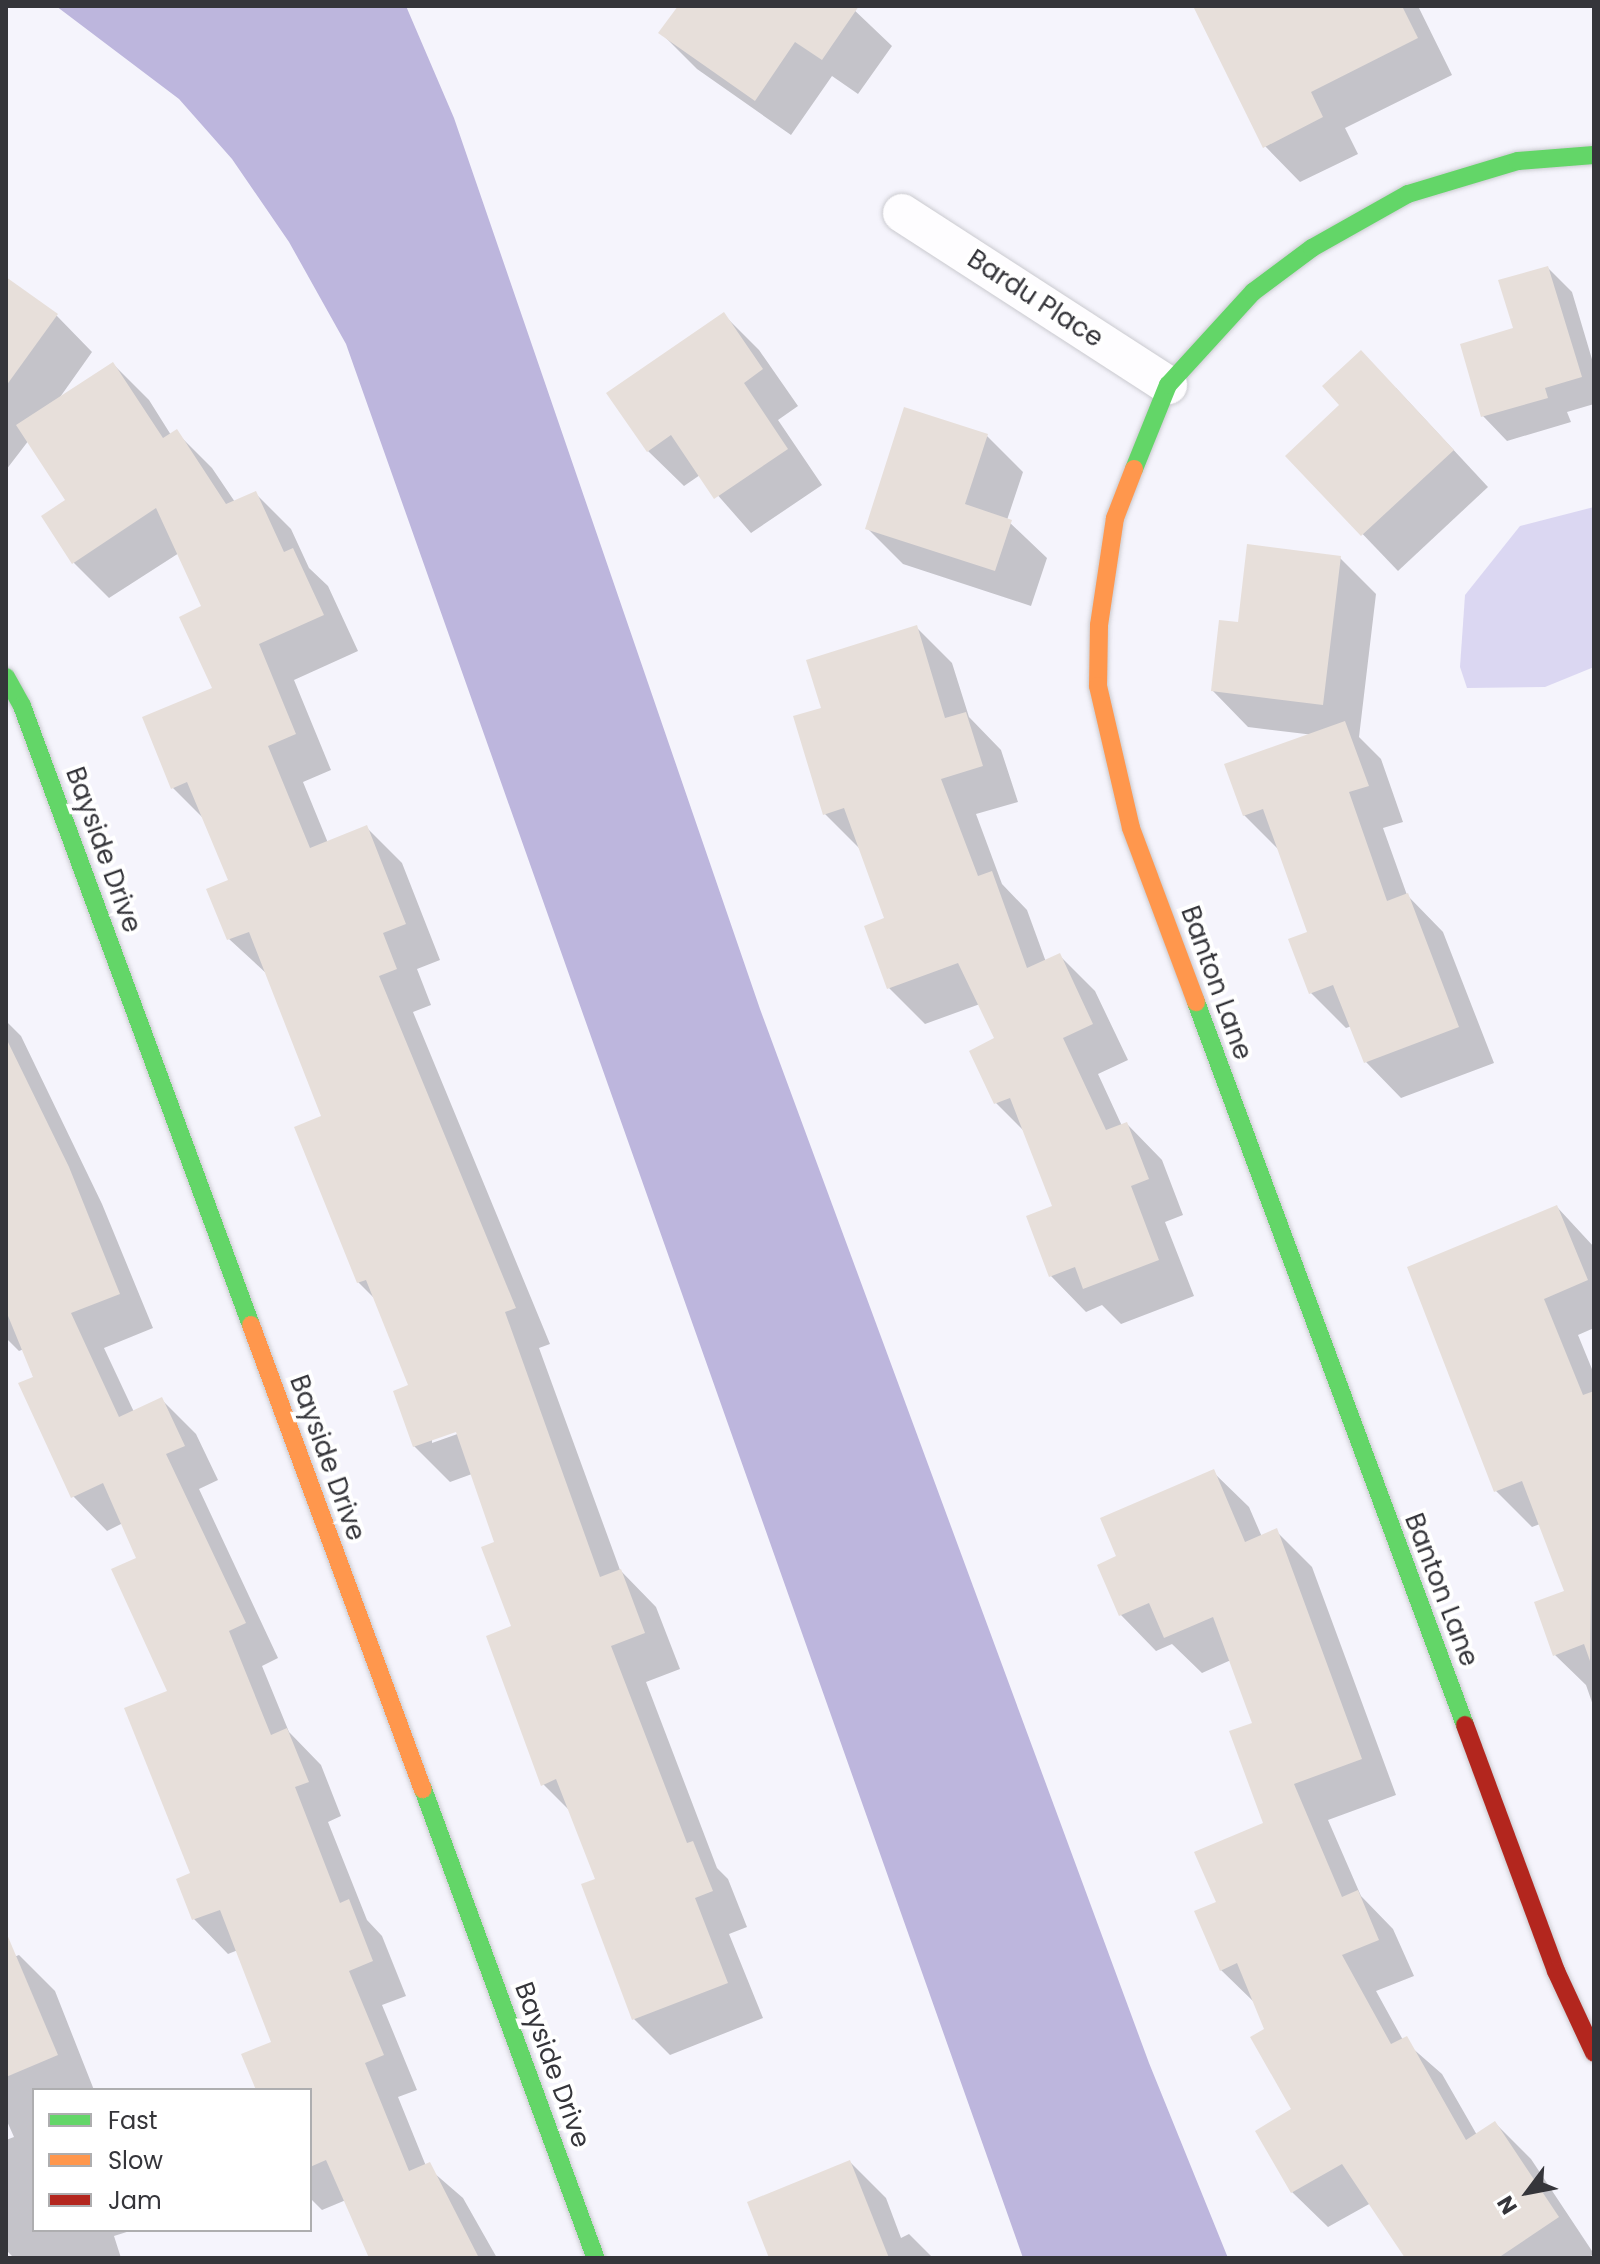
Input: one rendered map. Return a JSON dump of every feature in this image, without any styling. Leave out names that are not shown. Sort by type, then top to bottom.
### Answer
[{"type":"street","name":"Banton Lane","points":[[1594,155],[1491,167],[1422,188],[1368,213],[1253,292],[1168,385],[1119,506],[1105,573],[1098,686],[1131,828],[1556,1971],[1594,2053]]},
{"type":"street","name":"Bardu Place","points":[[902,213],[1168,385]]},
{"type":"street","name":"Bayside Drive","points":[[6,677],[22,706],[596,2258]]},
{"type":"shaded area","points":[[56,6],[406,6],[454,118],[760,1009],[1149,2063],[1228,2258],[1023,2258],[346,344],[289,242],[232,159],[179,99]]},
{"type":"shaded area","points":[[1594,507],[1594,667],[1545,687],[1467,688],[1460,667],[1465,595],[1520,526]]},
{"type":"building","points":[[678,6],[859,6],[822,60],[795,42],[755,101],[658,33]]},
{"type":"building","points":[[1193,6],[1402,6],[1418,38],[1311,92],[1323,117],[1263,148]]},
{"type":"building","points":[[1548,266],[1582,377],[1545,388],[1548,398],[1481,417],[1460,344],[1513,328],[1498,280]]},
{"type":"building","points":[[6,277],[58,314],[6,386]]},
{"type":"building","points":[[724,312],[763,369],[744,383],[788,449],[714,499],[671,435],[647,452],[606,393]]},
{"type":"building","points":[[1361,350],[1454,450],[1361,536],[1285,456],[1339,405],[1322,386]]},
{"type":"building","points":[[113,362],[163,438],[177,429],[226,504],[256,491],[284,552],[293,548],[324,615],[259,644],[296,734],[268,746],[310,848],[367,825],[406,924],[383,933],[397,969],[379,976],[516,1308],[505,1312],[600,1577],[621,1569],[645,1633],[611,1646],[687,1843],[693,1841],[713,1891],[695,1898],[728,1983],[632,2020],[581,1884],[595,1879],[556,1779],[541,1786],[486,1636],[511,1626],[481,1547],[494,1542],[456,1432],[413,1447],[393,1391],[408,1385],[366,1280],[357,1283],[294,1127],[321,1116],[249,932],[227,940],[206,889],[228,880],[187,782],[171,789],[142,717],[212,688],[179,617],[201,606],[156,508],[72,564],[41,516],[65,500],[16,425]]},
{"type":"building","points":[[904,407],[988,434],[965,504],[1012,520],[995,571],[865,529]]},
{"type":"building","points":[[1247,544],[1341,556],[1323,705],[1211,691],[1219,620],[1238,622]]},
{"type":"building","points":[[917,625],[945,718],[966,712],[983,766],[941,779],[978,876],[992,871],[1027,968],[1060,953],[1093,1024],[1063,1038],[1106,1130],[1127,1122],[1149,1179],[1131,1186],[1159,1260],[1083,1289],[1075,1267],[1049,1277],[1026,1216],[1052,1206],[1010,1098],[994,1104],[969,1051],[994,1038],[958,963],[887,989],[864,926],[884,918],[844,808],[823,815],[793,716],[821,708],[806,660]]},
{"type":"building","points":[[1345,721],[1369,786],[1349,792],[1387,901],[1408,893],[1459,1027],[1364,1063],[1333,985],[1309,994],[1288,939],[1307,932],[1263,809],[1243,816],[1224,764]]},
{"type":"building","points":[[6,1038],[69,1167],[120,1294],[71,1313],[119,1417],[162,1397],[185,1446],[166,1454],[246,1623],[229,1631],[271,1735],[287,1728],[309,1782],[295,1787],[340,1903],[349,1899],[373,1961],[349,1971],[384,2055],[365,2063],[409,2171],[430,2162],[479,2258],[369,2258],[326,2160],[312,2166],[312,2088],[255,2088],[241,2054],[271,2042],[220,1910],[192,1920],[176,1879],[190,1873],[124,1708],[167,1691],[111,1569],[136,1558],[103,1483],[71,1498],[18,1383],[33,1377],[6,1311]]},
{"type":"building","points":[[1557,1205],[1588,1280],[1544,1299],[1583,1395],[1594,1391],[1590,1661],[1584,1644],[1553,1656],[1534,1602],[1564,1591],[1522,1481],[1494,1492],[1407,1267]]},
{"type":"building","points":[[1214,1469],[1245,1542],[1277,1528],[1362,1759],[1294,1784],[1342,1897],[1358,1890],[1379,1940],[1342,1955],[1391,2044],[1407,2036],[1466,2140],[1495,2121],[1559,2217],[1498,2258],[1405,2258],[1342,2164],[1291,2193],[1255,2131],[1291,2109],[1250,2037],[1264,2029],[1237,1963],[1220,1971],[1194,1911],[1216,1902],[1194,1852],[1263,1823],[1229,1731],[1252,1723],[1213,1617],[1164,1638],[1149,1603],[1119,1616],[1097,1565],[1116,1556],[1100,1518]]},
{"type":"building","points":[[6,1932],[58,2055],[6,2077]]},
{"type":"building","points":[[850,2160],[889,2258],[769,2258],[747,2202]]},
{"type":"traffic: fast","points":[[1134,469],[1168,385],[1253,292],[1312,248],[1408,194],[1518,161],[1594,155]]},
{"type":"traffic: fast","points":[[6,677],[22,706],[251,1325]]},
{"type":"traffic: fast","points":[[1196,1002],[1465,1725]]},
{"type":"traffic: fast","points":[[423,1789],[596,2258]]},
{"type":"traffic: slow","points":[[1134,469],[1115,518],[1099,625],[1098,686],[1131,828],[1196,1002]]},
{"type":"traffic: slow","points":[[251,1325],[423,1789]]},
{"type":"traffic: jam","points":[[1465,1725],[1556,1971],[1594,2053]]}]
